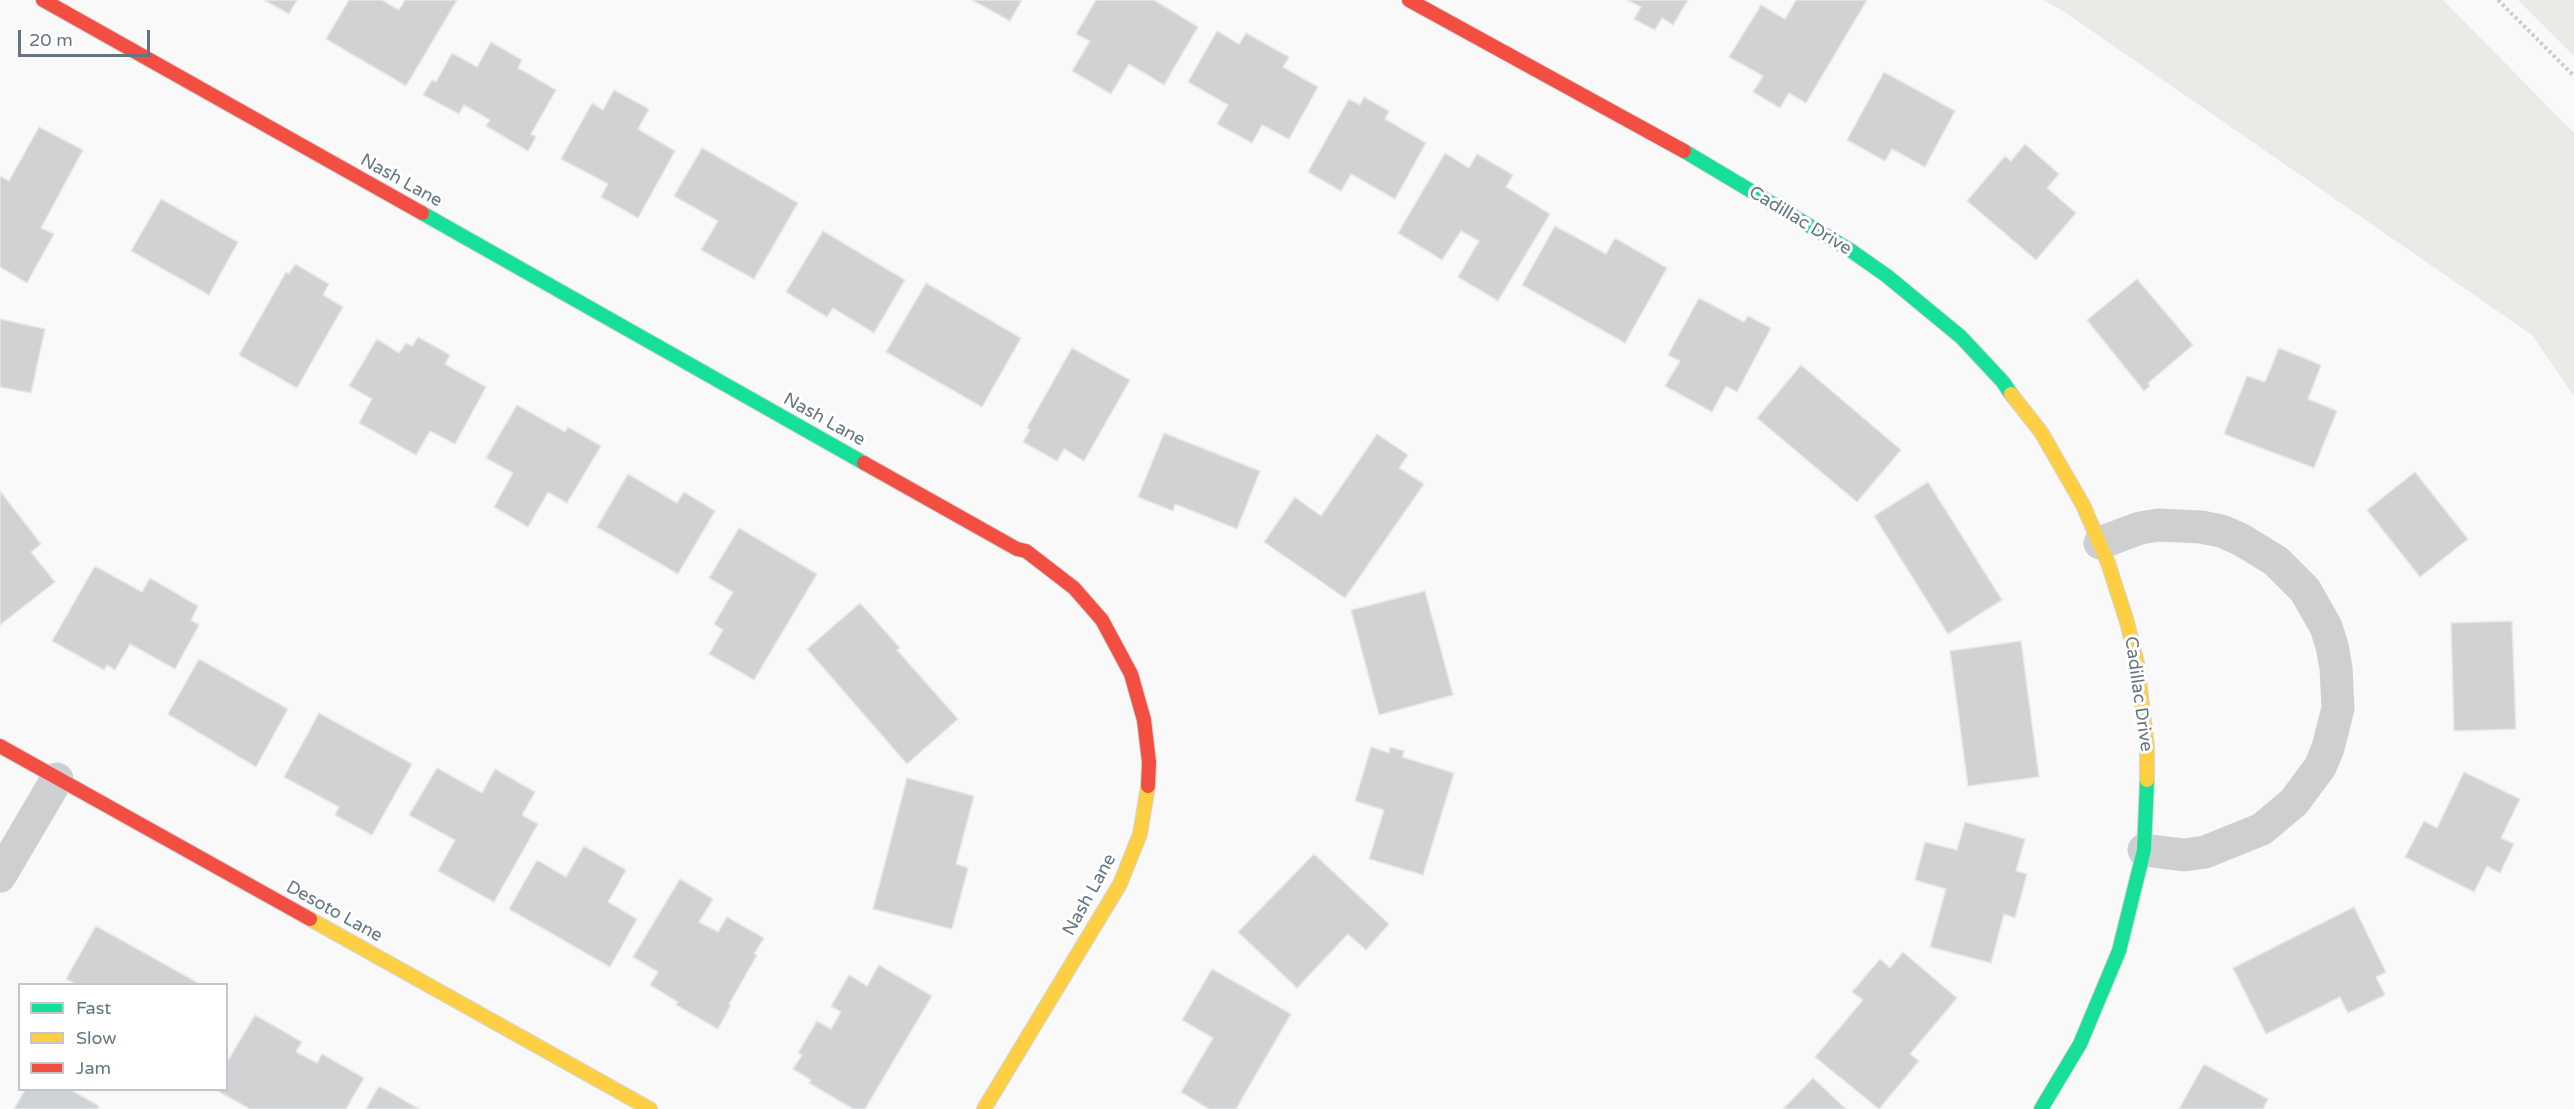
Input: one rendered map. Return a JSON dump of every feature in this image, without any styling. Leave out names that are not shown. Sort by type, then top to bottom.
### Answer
[{"type":"street","name":"Nash Lane","points":[[43,0],[1017,549],[1026,551],[1074,588],[1102,620],[1131,674],[1144,720],[1149,762],[1148,793],[1143,818],[1132,856],[1120,885],[984,1109]]},
{"type":"street","name":"Cadillac Drive","points":[[1409,0],[1653,133],[1850,250],[1887,276],[1961,337],[2003,382],[2015,401],[2041,432],[2083,505],[2100,543],[2127,622],[2137,663],[2148,767],[2144,850],[2125,931],[2097,1008],[2060,1079],[2041,1109]]},
{"type":"street","points":[[2100,543],[2140,528],[2159,525],[2201,527],[2221,531],[2240,539],[2276,561],[2305,590],[2326,627],[2336,668],[2338,708],[2328,748],[2320,767],[2294,802],[2262,829],[2205,852],[2184,855],[2144,850]]},
{"type":"street","name":"Desoto Lane","points":[[0,746],[650,1109]]},
{"type":"street","points":[[0,876],[57,779]]},
{"type":"path","points":[[2498,0],[2574,76]]},
{"type":"shaded area","points":[[2043,0],[2443,0],[2574,133],[2574,396],[2532,335],[2063,11]]},
{"type":"shaded area","points":[[2518,0],[2574,0],[2574,56]]},
{"type":"building","points":[[264,0],[297,0],[289,14]]},
{"type":"building","points":[[349,0],[382,0],[399,10],[405,0],[457,0],[406,86],[326,39]]},
{"type":"building","points":[[972,0],[1022,0],[1010,21]]},
{"type":"building","points":[[1096,0],[1154,0],[1198,27],[1164,85],[1129,64],[1111,94],[1072,71],[1090,41],[1076,34]]},
{"type":"building","points":[[1627,0],[1688,0],[1673,25],[1662,18],[1655,30],[1634,19],[1641,7]]},
{"type":"building","points":[[1796,0],[1867,0],[1806,103],[1789,93],[1780,108],[1753,92],[1763,76],[1729,57],[1761,5],[1785,19]]},
{"type":"building","points":[[1217,31],[1239,44],[1246,33],[1289,57],[1283,67],[1318,87],[1289,139],[1262,125],[1252,143],[1217,124],[1228,105],[1188,82]]},
{"type":"building","points":[[491,42],[522,60],[518,68],[556,90],[531,134],[536,137],[528,151],[486,126],[490,120],[464,105],[459,114],[423,95],[432,80],[436,82],[452,53],[477,67]]},
{"type":"building","points":[[1884,72],[1955,111],[1925,167],[1892,149],[1885,161],[1847,140]]},
{"type":"building","points":[[614,90],[649,109],[638,129],[675,151],[638,218],[601,197],[608,184],[561,159],[592,103],[603,110]]},
{"type":"building","points":[[1364,97],[1389,111],[1385,119],[1426,143],[1395,199],[1351,174],[1341,191],[1308,172],[1349,99],[1360,105]]},
{"type":"building","points":[[39,127],[83,150],[41,228],[54,234],[27,283],[0,267],[0,176],[9,181]]},
{"type":"building","points":[[2025,144],[2059,174],[2047,188],[2076,213],[2036,260],[1967,201],[2005,156],[2011,161]]},
{"type":"building","points":[[702,148],[798,203],[754,279],[701,250],[718,221],[674,196]]},
{"type":"building","points":[[1445,153],[1469,168],[1477,154],[1513,175],[1506,187],[1550,214],[1498,301],[1458,277],[1479,241],[1461,231],[1442,260],[1398,233]]},
{"type":"building","points":[[161,199],[238,242],[209,295],[131,251]]},
{"type":"building","points":[[1555,226],[1606,254],[1615,238],[1667,268],[1625,343],[1522,285]]},
{"type":"building","points":[[823,231],[905,280],[874,333],[833,308],[827,317],[786,292]]},
{"type":"building","points":[[295,264],[329,284],[323,295],[343,307],[297,388],[239,355],[286,272],[289,274]]},
{"type":"building","points":[[2137,279],[2193,345],[2148,383],[2150,386],[2144,391],[2087,320]]},
{"type":"building","points":[[926,283],[1021,338],[982,407],[886,352]]},
{"type":"building","points":[[1699,298],[1744,322],[1748,316],[1771,328],[1737,392],[1726,386],[1712,412],[1665,386],[1680,361],[1668,355]]},
{"type":"building","points":[[0,319],[45,329],[31,393],[0,387]]},
{"type":"building","points":[[418,337],[450,355],[445,364],[486,387],[455,444],[430,431],[416,455],[359,423],[372,399],[349,386],[377,339],[399,353],[406,343],[412,346]]},
{"type":"building","points":[[1072,348],[1130,380],[1084,461],[1064,449],[1057,461],[1023,442],[1030,430],[1027,428]]},
{"type":"building","points":[[2279,348],[2321,365],[2308,399],[2337,411],[2314,468],[2224,434],[2247,376],[2265,382]]},
{"type":"building","points":[[1801,365],[1901,450],[1857,502],[1757,418]]},
{"type":"building","points":[[517,405],[565,432],[568,427],[601,446],[567,503],[548,492],[528,527],[494,507],[513,473],[486,458]]},
{"type":"building","points":[[1164,433],[1260,471],[1237,529],[1175,504],[1173,511],[1138,497]]},
{"type":"building","points":[[1377,434],[1408,455],[1399,468],[1424,484],[1345,598],[1264,542],[1295,497],[1321,516]]},
{"type":"building","points":[[2415,472],[2468,539],[2420,577],[2367,510]]},
{"type":"building","points":[[628,474],[677,503],[684,492],[715,511],[678,574],[597,527]]},
{"type":"building","points":[[1928,482],[2002,600],[1948,634],[1874,516]]},
{"type":"building","points":[[0,491],[41,544],[31,552],[55,582],[0,625]]},
{"type":"building","points":[[739,528],[817,574],[754,680],[709,654],[723,630],[714,624],[733,592],[709,578]]},
{"type":"building","points":[[95,566],[142,592],[150,578],[198,606],[191,620],[199,625],[175,669],[130,644],[115,670],[107,665],[104,670],[52,641]]},
{"type":"building","points":[[1425,591],[1453,695],[1379,715],[1351,610]]},
{"type":"building","points":[[860,603],[900,648],[897,650],[958,719],[907,764],[807,649]]},
{"type":"building","points":[[2512,621],[2516,729],[2454,731],[2451,623]]},
{"type":"building","points":[[2021,641],[2039,777],[1968,786],[1950,651]]},
{"type":"building","points":[[199,659],[288,709],[256,767],[168,714]]},
{"type":"building","points":[[319,713],[412,764],[372,835],[335,815],[339,807],[284,777]]},
{"type":"building","points":[[1371,747],[1389,753],[1390,747],[1404,751],[1402,757],[1454,773],[1423,875],[1369,859],[1384,810],[1355,801]]},
{"type":"building","points":[[437,768],[482,793],[495,769],[535,792],[522,815],[538,824],[494,902],[438,871],[455,840],[409,815]]},
{"type":"building","points":[[2464,772],[2520,799],[2501,838],[2514,844],[2500,873],[2487,866],[2474,892],[2405,857],[2424,821],[2437,828]]},
{"type":"building","points":[[907,778],[974,796],[956,864],[968,868],[952,929],[873,909]]},
{"type":"building","points":[[1965,822],[2025,839],[2016,871],[2027,874],[2015,918],[2004,914],[1991,963],[1930,947],[1946,889],[1915,880],[1925,842],[1957,850]]},
{"type":"building","points":[[584,846],[626,870],[608,902],[637,919],[610,967],[509,909],[537,860],[566,877]]},
{"type":"building","points":[[1314,854],[1389,924],[1366,950],[1348,934],[1297,988],[1238,932]]},
{"type":"building","points":[[680,879],[713,899],[699,922],[718,932],[727,917],[764,938],[718,1029],[676,1005],[678,1002],[650,985],[658,972],[633,957]]},
{"type":"building","points":[[2354,907],[2386,972],[2376,977],[2385,995],[2348,1013],[2340,997],[2266,1034],[2233,968]]},
{"type":"building","points":[[96,926],[198,983],[74,983],[66,979]]},
{"type":"building","points":[[1903,952],[1957,998],[1910,1054],[1919,1061],[1879,1109],[1815,1057],[1863,1000],[1852,992],[1880,959],[1890,968]]},
{"type":"building","points":[[879,965],[932,996],[865,1109],[853,1109],[809,1083],[811,1080],[793,1069],[802,1055],[798,1053],[817,1021],[831,1029],[841,1012],[831,1006],[849,975],[867,986]]},
{"type":"building","points":[[1212,969],[1291,1014],[1236,1109],[1209,1109],[1181,1092],[1213,1038],[1182,1020]]},
{"type":"building","points":[[255,1015],[302,1042],[296,1052],[317,1063],[322,1054],[364,1078],[346,1109],[250,1109],[218,1091],[228,1091],[228,1061]]},
{"type":"building","points":[[2204,1064],[2268,1099],[2263,1109],[2179,1109]]},
{"type":"building","points":[[1813,1078],[1846,1109],[1783,1109]]},
{"type":"building","points":[[379,1086],[419,1109],[366,1109]]},
{"type":"building","points":[[24,1091],[73,1091],[99,1106],[97,1109],[14,1109]]},
{"type":"traffic: fast","points":[[1684,151],[1850,250],[1887,276],[1961,337],[2003,382],[2011,394]]},
{"type":"traffic: fast","points":[[422,213],[864,463]]},
{"type":"traffic: fast","points":[[2041,1109],[2080,1044],[2119,951],[2144,850],[2147,780]]},
{"type":"traffic: slow","points":[[2011,394],[2041,432],[2083,505],[2108,563],[2127,622],[2137,663],[2147,746],[2147,780]]},
{"type":"traffic: slow","points":[[984,1109],[1120,884],[1140,834],[1148,786]]},
{"type":"traffic: slow","points":[[310,919],[650,1109]]},
{"type":"traffic: jam","points":[[43,0],[422,213]]},
{"type":"traffic: jam","points":[[1409,0],[1684,151]]},
{"type":"traffic: jam","points":[[864,463],[1017,549],[1026,551],[1074,588],[1102,620],[1131,674],[1144,720],[1149,762],[1148,786]]},
{"type":"traffic: jam","points":[[0,746],[310,919]]}]
